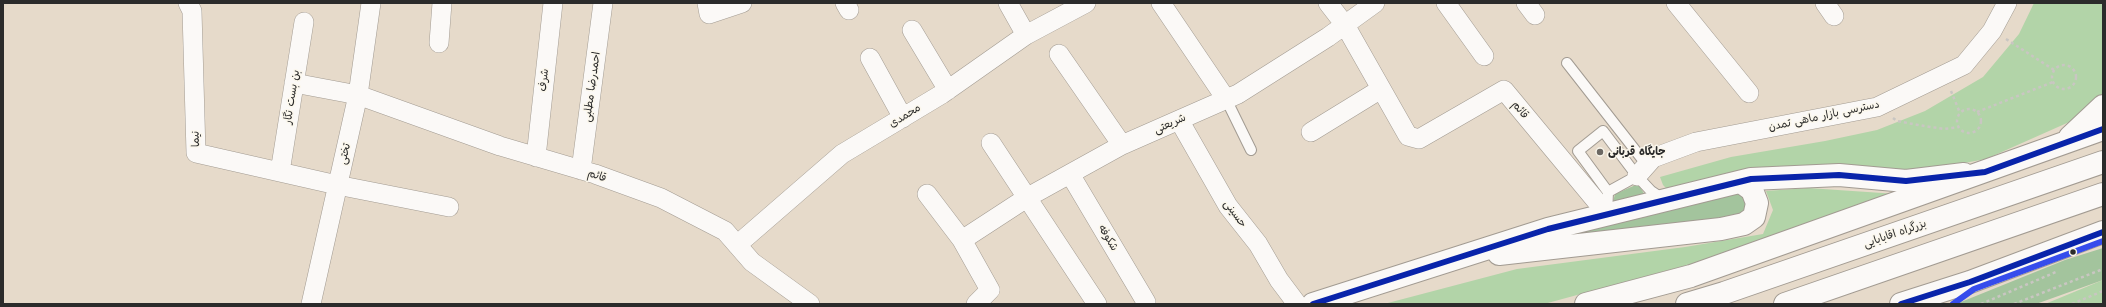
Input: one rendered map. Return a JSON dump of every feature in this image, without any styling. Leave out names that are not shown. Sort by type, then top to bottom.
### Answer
[{"type":"main road","points":[[2064,143],[2103,106]]},
{"type":"main road","points":[[1586,304],[1691,276],[2103,129]]},
{"type":"main road","name":"بزرگراه اقابابایی","points":[[1687,304],[1724,293],[2103,162]]},
{"type":"main road","points":[[1313,304],[1548,229],[1741,182],[1793,176],[1839,174],[1906,181],[1985,172]]},
{"type":"main road","points":[[1455,258],[1555,249],[1721,229],[1744,224],[1754,217],[1757,203],[1752,190],[1741,182]]},
{"type":"main road","points":[[1785,304],[2103,194]]},
{"type":"main road","points":[[1901,304],[1970,282],[2103,232]]},
{"type":"main road","points":[[1938,304],[1970,282]]},
{"type":"street","name":"تختی","points":[[310,304],[358,95],[371,3]]},
{"type":"street","points":[[439,43],[442,3]]},
{"type":"street","name":"شرف","points":[[536,157],[553,3]]},
{"type":"street","name":"احمدرضا مطلبی","points":[[580,170],[603,3]]},
{"type":"street","points":[[707,3],[709,14],[742,3]]},
{"type":"street","points":[[1008,3],[1026,35]]},
{"type":"street","name":"محمدی","points":[[737,245],[842,154],[948,90],[1026,35],[1086,3]]},
{"type":"street","points":[[1161,3],[1226,99]]},
{"type":"street","points":[[1312,132],[1381,89],[1345,25],[1328,3]]},
{"type":"street","name":"شریعتی","points":[[962,240],[1028,197],[1122,145],[1244,90],[1345,25],[1375,3]]},
{"type":"street","points":[[1446,3],[1484,56]]},
{"type":"street","points":[[1676,3],[1749,93]]},
{"type":"street","name":"دسترسی بازار ماهی تمدن","points":[[1641,170],[1662,153],[1696,142],[1878,107],[1964,65],[1992,30],[2007,3]]},
{"type":"street","name":"نیما","points":[[189,4],[192,11],[196,153],[338,185],[449,207]]},
{"type":"street","name":"بن بست نگار","points":[[280,172],[304,22]]},
{"type":"street","points":[[912,30],[948,90]]},
{"type":"street","points":[[1059,54],[1122,145]]},
{"type":"street","points":[[870,58],[902,118]]},
{"type":"street","name":"قائم","points":[[294,83],[358,95],[500,146],[580,170],[661,198],[725,231],[752,262],[810,304]]},
{"type":"street","name":"قائم","points":[[1381,89],[1408,136],[1419,139],[1504,90],[1607,214]]},
{"type":"street","name":"حسینی","points":[[1179,120],[1228,206],[1258,244],[1279,280],[1297,304]]},
{"type":"street","points":[[991,143],[1028,197],[1097,304]]},
{"type":"street","name":"شکوفه","points":[[1070,174],[1146,302]]},
{"type":"street","points":[[927,194],[962,240],[990,290],[976,304]]},
{"type":"lane","points":[[1567,63],[1641,170],[1651,191],[1665,200]]},
{"type":"lane","points":[[1226,99],[1251,150]]},
{"type":"lane","points":[[1607,214],[1608,192],[1578,151],[1604,131],[1641,170]]},
{"type":"lane","points":[[1608,192],[1641,170]]},
{"type":"path","points":[[1992,30],[2054,70]]},
{"type":"path","points":[[2053,82],[2059,87],[2066,88],[2073,85],[2076,78],[2074,71],[2068,66],[2060,66],[2054,70]]},
{"type":"path","points":[[2053,82],[2054,70]]},
{"type":"path","points":[[1944,74],[1960,113]]},
{"type":"path","points":[[1977,112],[1981,119],[1976,130],[1965,132],[1959,127],[1957,120],[1960,113],[1966,109],[1977,112],[2053,82]]},
{"type":"path","points":[[1878,107],[1898,121],[1944,129],[1959,127]]},
{"type":"path","points":[[1981,304],[2062,269]]},
{"type":"path","points":[[2014,304],[2103,269]]},
{"type":"path","points":[[2072,304],[2103,291]]},
{"type":"green space","points":[[2034,3],[2103,3],[2103,93],[2076,119],[1986,159],[1910,173],[1670,192],[1663,185],[1660,177],[1731,157],[1825,141],[1877,130],[1925,111],[1983,77],[2019,34]]},
{"type":"green space","points":[[1638,184],[1645,195],[1612,206],[1615,194]]},
{"type":"green space","points":[[1808,188],[1897,194],[1761,245],[1544,304],[1384,304],[1517,269],[1685,247],[1763,234],[1773,210],[1766,191]]},
{"type":"green space","points":[[1744,190],[1749,208],[1741,215],[1526,242]]},
{"type":"green space","points":[[2103,248],[2103,280],[2036,304],[1956,304],[2065,260]]},
{"type":"green space","points":[[2103,280],[2103,304],[2045,304]]},
{"type":"transit line","points":[[1313,304],[1548,229],[1751,179],[1839,175],[1906,181],[1985,172],[2103,129]]},
{"type":"transit line","points":[[1901,304],[1970,282],[2103,232]]},
{"type":"transit line","points":[[1953,304],[1974,289],[2103,241]]},
{"type":"place","name":"جایگاه قربانی","points":[[1600,152]]}]
